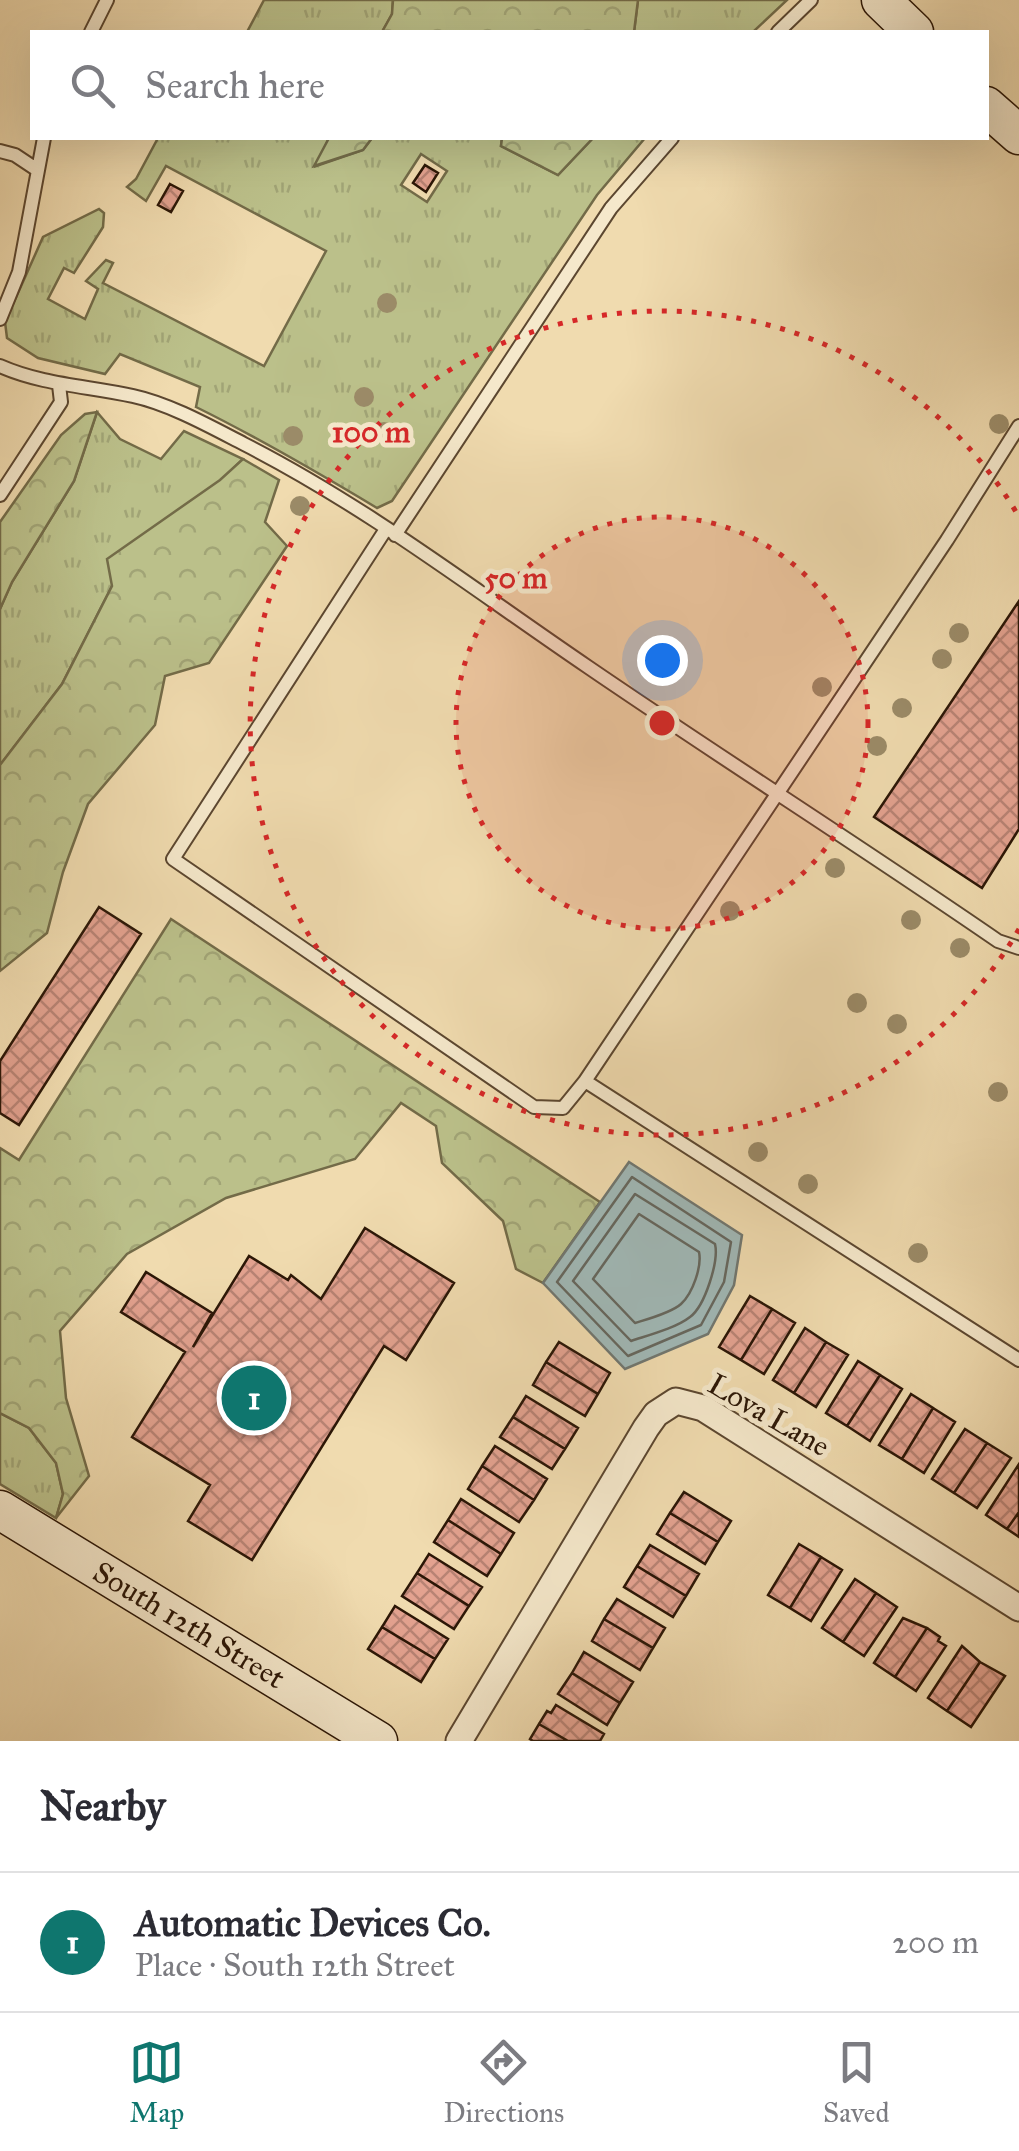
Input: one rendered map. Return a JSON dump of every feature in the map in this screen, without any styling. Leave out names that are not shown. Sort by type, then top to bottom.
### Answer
[{"type":"street","points":[[881,0],[912,30]]},
{"type":"street","points":[[989,109],[1019,135]]},
{"type":"street","name":"Lova Lane","points":[[459,1741],[646,1428],[656,1414],[676,1401],[703,1408],[1019,1608]]},
{"type":"street","name":"South 12th Street","points":[[0,1510],[378,1741]]},
{"type":"lane","points":[[92,30],[107,0]]},
{"type":"lane","points":[[780,30],[811,0]]},
{"type":"lane","points":[[0,318],[19,272],[43,140]]},
{"type":"lane","points":[[670,140],[610,208],[172,859],[534,1108],[562,1108],[585,1081],[778,794],[1019,426]]},
{"type":"lane","points":[[0,150],[16,155],[36,169]]},
{"type":"lane","points":[[0,366],[59,385],[136,396],[244,444],[390,532],[998,942],[1019,948]]},
{"type":"lane","points":[[0,495],[60,402],[59,385]]},
{"type":"lane","points":[[585,1081],[1019,1360]]},
{"type":"green space","points":[[264,0],[393,0],[392,14],[383,30],[248,30]]},
{"type":"green space","points":[[393,0],[638,0],[634,30],[383,30],[392,14]]},
{"type":"green space","points":[[638,0],[787,0],[755,30],[634,30]]},
{"type":"green space","points":[[157,140],[328,140],[316,166],[363,150],[370,140],[502,140],[501,146],[558,175],[591,140],[643,140],[597,195],[392,501],[377,508],[196,407],[200,387],[120,354],[105,374],[38,358],[7,338],[5,322],[43,237],[99,209],[104,213],[103,227],[74,273],[64,268],[48,299],[85,319],[98,289],[86,281],[106,260],[113,263],[103,283],[264,366],[326,251],[166,166],[146,201],[127,187],[136,179]],"holes":[[[421,154],[447,171],[427,202],[401,185]]]},
{"type":"green space","points":[[328,140],[370,140],[363,150],[314,166]]},
{"type":"green space","points":[[502,140],[591,140],[558,175],[501,146]]},
{"type":"green space","points":[[97,412],[120,439],[161,459],[184,431],[243,459],[112,586],[62,684],[0,765],[0,609],[12,582],[74,481]]},
{"type":"green space","points":[[97,412],[74,481],[12,582],[0,609],[0,522],[61,435],[85,414]]},
{"type":"green space","points":[[243,459],[279,480],[265,522],[287,546],[209,663],[165,676],[155,725],[88,804],[63,872],[47,933],[0,971],[0,765],[62,684],[112,586],[107,559],[220,480]]},
{"type":"green space","points":[[171,919],[600,1202],[543,1283],[516,1269],[503,1221],[442,1163],[436,1126],[401,1103],[355,1159],[226,1198],[127,1254],[60,1331],[66,1398],[89,1476],[56,1518],[63,1494],[56,1463],[29,1428],[0,1413],[0,1148],[19,1160]]},
{"type":"green space","points":[[0,1413],[29,1428],[56,1463],[63,1494],[56,1518],[0,1484]]},
{"type":"water","points":[[629,1162],[742,1235],[734,1285],[708,1334],[625,1369],[543,1283]]},
{"type":"building","points":[[425,165],[438,173],[426,192],[413,183]]},
{"type":"building","points":[[170,184],[183,191],[171,212],[158,205]]},
{"type":"building","points":[[1019,601],[1019,829],[982,888],[874,817]]},
{"type":"building","points":[[99,907],[141,934],[19,1125],[0,1113],[0,1061]]},
{"type":"building","points":[[365,1228],[454,1283],[406,1360],[384,1346],[252,1560],[188,1521],[210,1485],[132,1437],[185,1352],[121,1312],[146,1272],[212,1313],[193,1347],[249,1256],[288,1280],[291,1275],[321,1299]]},
{"type":"building","points":[[750,1296],[772,1309],[741,1360],[719,1347]]},
{"type":"building","points":[[772,1309],[795,1323],[764,1374],[741,1360]]},
{"type":"building","points":[[805,1328],[826,1342],[794,1393],[773,1380]]},
{"type":"building","points":[[559,1342],[610,1373],[598,1394],[546,1362]]},
{"type":"building","points":[[826,1342],[848,1355],[816,1407],[794,1393]]},
{"type":"building","points":[[858,1361],[880,1375],[847,1426],[826,1413]]},
{"type":"building","points":[[546,1362],[598,1394],[585,1416],[533,1385]]},
{"type":"building","points":[[880,1375],[902,1389],[870,1441],[847,1426]]},
{"type":"building","points":[[911,1394],[933,1408],[902,1459],[879,1445]]},
{"type":"building","points":[[526,1396],[578,1428],[565,1449],[513,1417]]},
{"type":"building","points":[[933,1408],[955,1422],[924,1473],[902,1459]]},
{"type":"building","points":[[513,1417],[565,1449],[552,1469],[500,1437]]},
{"type":"building","points":[[965,1429],[987,1443],[954,1493],[932,1479]]},
{"type":"building","points":[[987,1443],[1011,1458],[977,1508],[954,1493]]},
{"type":"building","points":[[495,1446],[547,1479],[534,1500],[482,1466]]},
{"type":"building","points":[[1019,1464],[1019,1512],[1007,1529],[986,1515]]},
{"type":"building","points":[[482,1466],[534,1500],[519,1522],[468,1489]]},
{"type":"building","points":[[684,1492],[731,1521],[718,1542],[670,1513]]},
{"type":"building","points":[[461,1499],[514,1533],[501,1554],[448,1520]]},
{"type":"building","points":[[1019,1512],[1019,1537],[1007,1529]]},
{"type":"building","points":[[670,1513],[718,1542],[705,1564],[657,1534]]},
{"type":"building","points":[[448,1520],[501,1554],[487,1576],[434,1542]]},
{"type":"building","points":[[799,1544],[821,1557],[790,1608],[768,1595]]},
{"type":"building","points":[[650,1545],[699,1574],[686,1596],[637,1566]]},
{"type":"building","points":[[429,1554],[482,1587],[469,1606],[417,1573]]},
{"type":"building","points":[[821,1557],[842,1570],[811,1621],[790,1608]]},
{"type":"building","points":[[637,1566],[686,1596],[673,1617],[624,1587]]},
{"type":"building","points":[[417,1573],[469,1606],[454,1629],[402,1596]]},
{"type":"building","points":[[855,1579],[876,1593],[843,1642],[822,1628]]},
{"type":"building","points":[[876,1593],[897,1607],[864,1656],[843,1642]]},
{"type":"building","points":[[617,1599],[665,1628],[653,1648],[604,1619]]},
{"type":"building","points":[[395,1606],[448,1639],[435,1659],[382,1627]]},
{"type":"building","points":[[903,1618],[927,1628],[895,1677],[874,1663]]},
{"type":"building","points":[[604,1619],[653,1648],[640,1670],[592,1641]]},
{"type":"building","points":[[382,1627],[435,1659],[421,1682],[368,1649]]},
{"type":"building","points":[[927,1628],[946,1646],[916,1691],[895,1677]]},
{"type":"building","points":[[962,1646],[980,1662],[947,1711],[928,1698]]},
{"type":"building","points":[[584,1652],[633,1682],[620,1703],[572,1673]]},
{"type":"building","points":[[980,1662],[1005,1676],[971,1727],[947,1711]]},
{"type":"building","points":[[572,1673],[620,1703],[607,1725],[558,1694]]},
{"type":"building","points":[[556,1705],[604,1734],[600,1741],[568,1741],[539,1724]]},
{"type":"building","points":[[539,1724],[568,1741],[533,1741],[530,1739]]},
{"type":"place","name":"Automatic Devices Co.","points":[[254,1398]]}]
